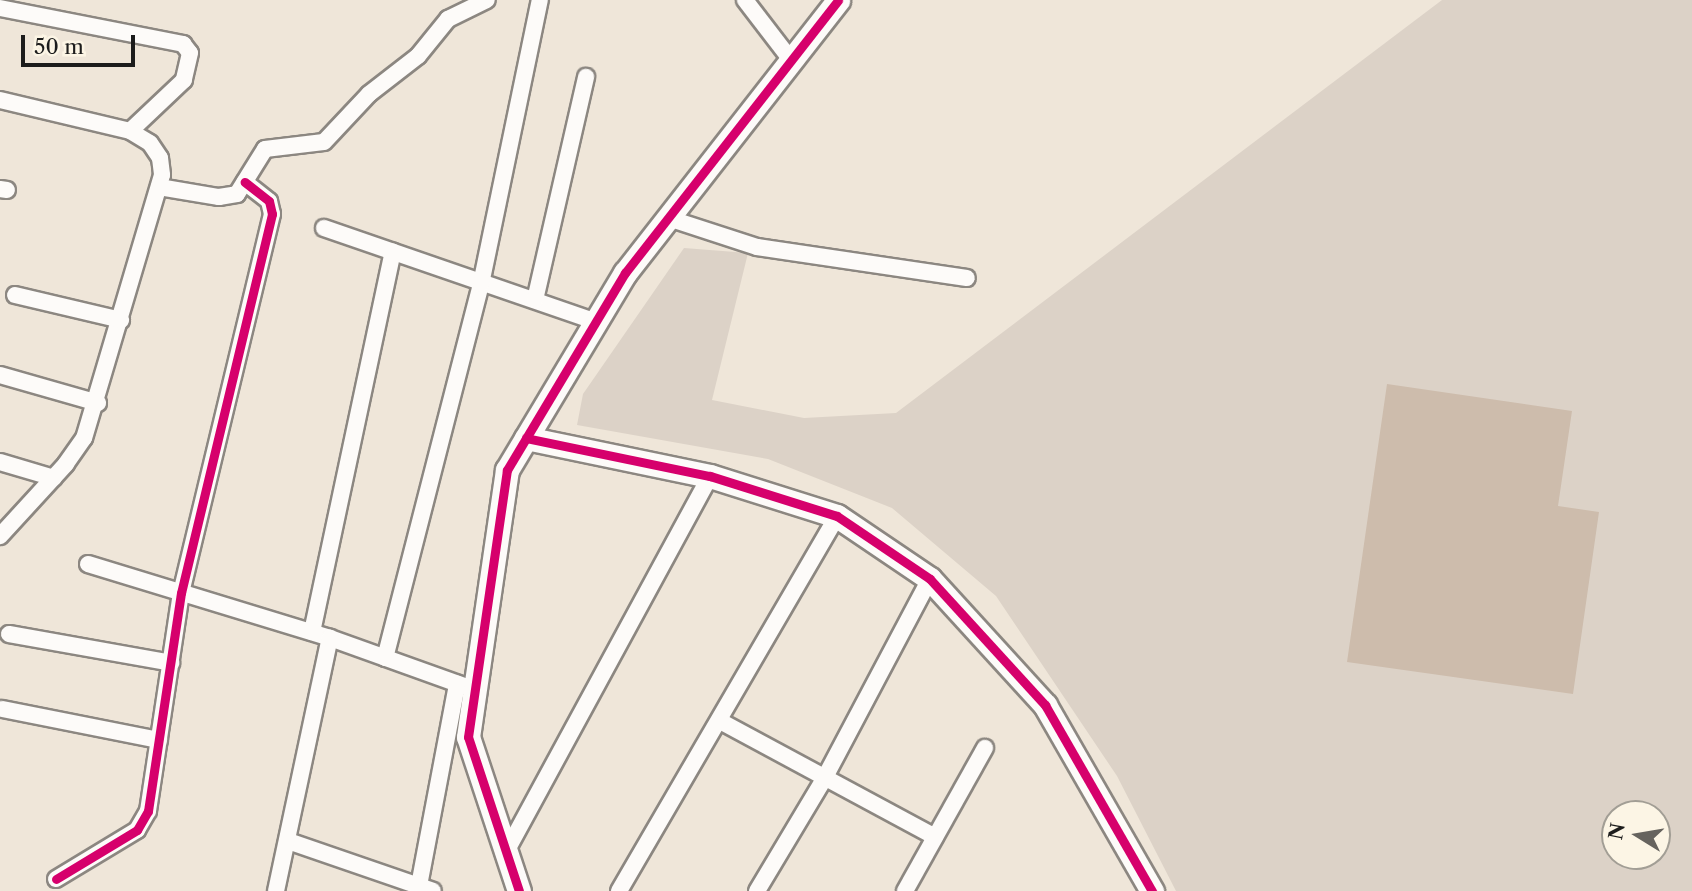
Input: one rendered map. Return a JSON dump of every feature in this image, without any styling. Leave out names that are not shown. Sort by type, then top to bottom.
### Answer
[{"type":"street","points":[[159,187],[231,197],[245,182],[265,149],[324,142],[333,136],[369,94],[418,56],[447,19],[487,0]]},
{"type":"street","points":[[385,658],[481,284],[540,0]]},
{"type":"street","points":[[745,0],[791,60]]},
{"type":"street","points":[[288,841],[423,889],[466,687],[507,470],[625,273],[838,0]]},
{"type":"street","points":[[0,8],[183,44],[190,53],[184,80],[130,131]]},
{"type":"street","points":[[535,300],[586,77]]},
{"type":"street","points":[[0,100],[130,131],[150,143],[160,158],[159,187],[98,403],[84,438],[54,478],[0,536]]},
{"type":"street","points":[[56,879],[126,838],[145,819],[181,593],[272,214],[269,201],[245,182]]},
{"type":"street","points":[[668,218],[758,247],[967,278]]},
{"type":"street","points":[[324,228],[597,322]]},
{"type":"street","points":[[312,632],[393,252]]},
{"type":"street","points":[[15,295],[121,320]]},
{"type":"street","points":[[0,375],[98,403]]},
{"type":"street","points":[[526,438],[710,476],[837,516],[930,579],[1045,705],[1152,891]]},
{"type":"street","points":[[0,463],[54,478]]},
{"type":"street","points":[[506,852],[710,476]]},
{"type":"street","points":[[619,891],[837,516]]},
{"type":"street","points":[[88,564],[312,632],[466,687]]},
{"type":"street","points":[[757,891],[824,779],[930,579]]},
{"type":"street","points":[[9,634],[170,663]]},
{"type":"street","points":[[276,891],[330,638]]},
{"type":"street","points":[[466,687],[468,737],[519,891]]},
{"type":"street","points":[[2,709],[159,740]]},
{"type":"street","points":[[720,721],[935,838]]},
{"type":"street","points":[[905,891],[985,748]]},
{"type":"shaded area","points":[[1442,0],[1692,0],[1692,891],[1176,891],[1117,776],[996,596],[892,508],[768,459],[577,425],[583,394],[684,248],[748,253],[712,400],[804,418],[896,413]]},
{"type":"building","points":[[1387,384],[1572,411],[1558,506],[1599,512],[1573,694],[1347,662]]},
{"type":"cycle path","points":[[519,891],[468,737],[507,470],[625,273],[838,0]]},
{"type":"cycle path","points":[[56,879],[137,830],[148,811],[181,593],[272,214],[269,201],[245,182]]},
{"type":"cycle path","points":[[526,438],[710,476],[837,516],[930,579],[1045,705],[1152,891]]}]
